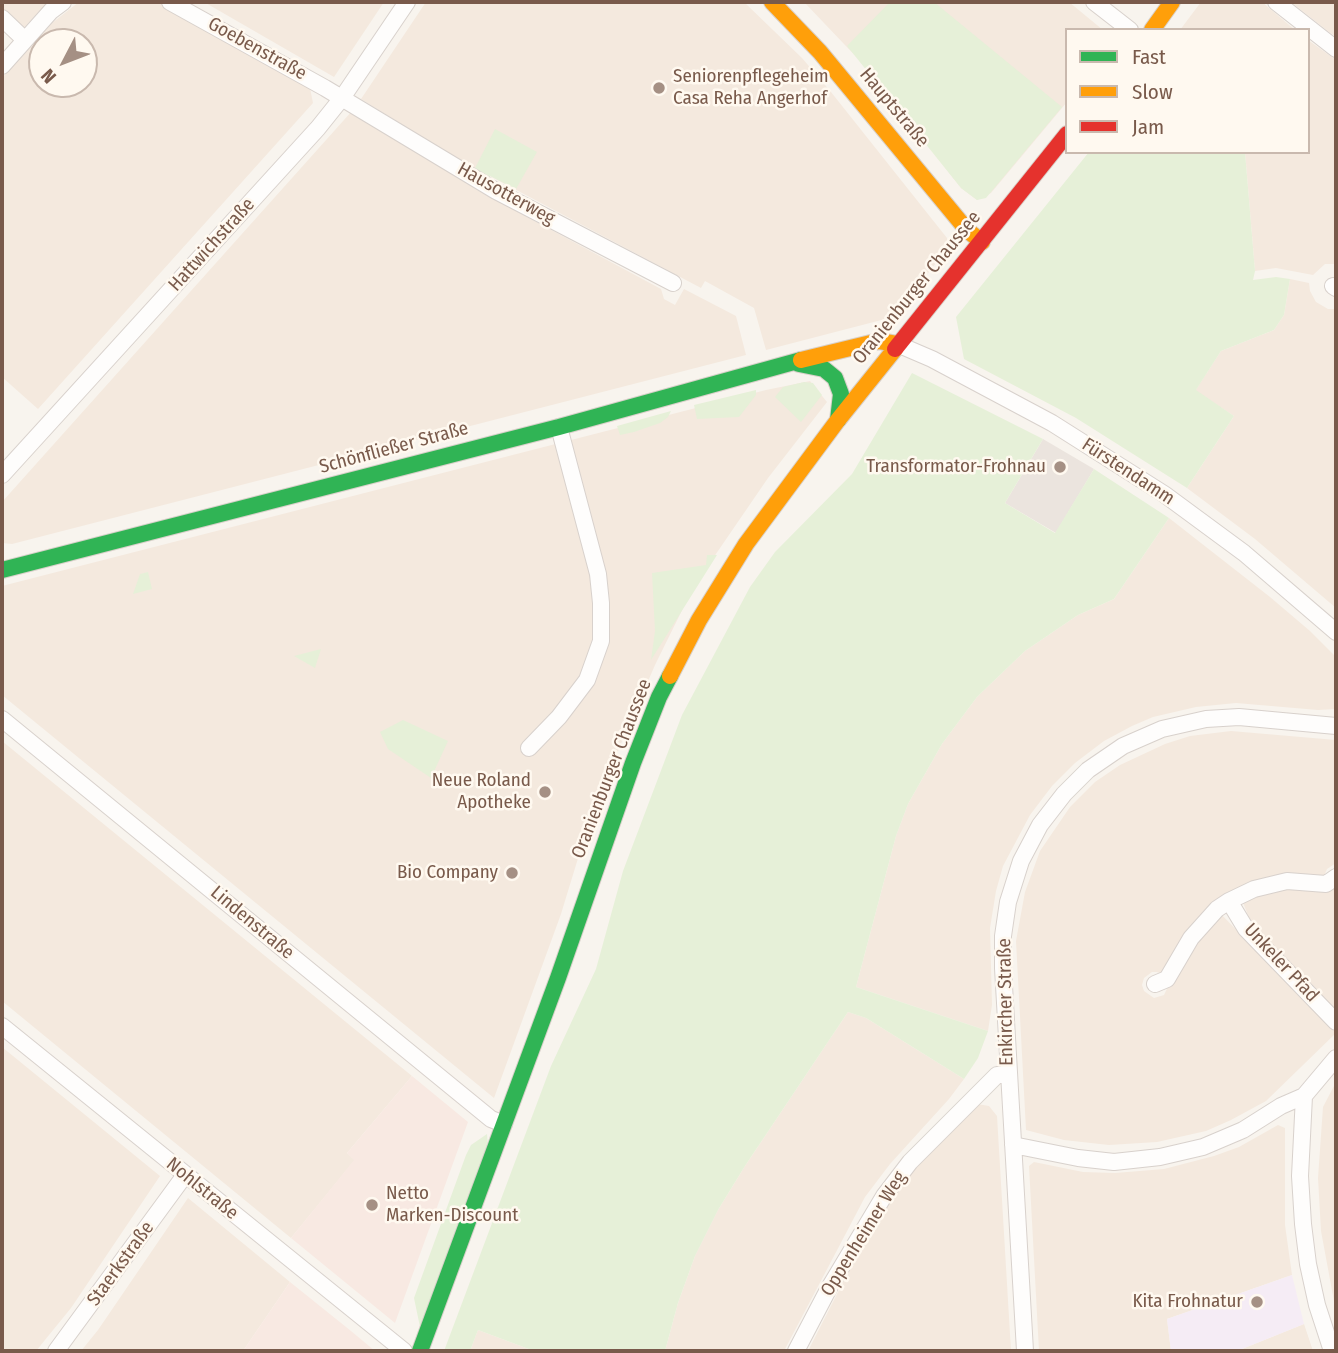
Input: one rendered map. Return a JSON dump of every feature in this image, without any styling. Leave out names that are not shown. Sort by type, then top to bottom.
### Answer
[{"type":"main road","name":"Hauptstraße","points":[[772,2],[820,52],[957,218],[982,242]]},
{"type":"main road","points":[[1153,28],[1172,2]]},
{"type":"main road","name":"Oranienburger Chaussee","points":[[420,1351],[659,697],[719,585],[753,533],[897,344],[1065,137]]},
{"type":"main road","name":"Schönfließer Straße","points":[[5,566],[559,427],[843,348],[879,341],[897,344]]},
{"type":"main road","points":[[796,363],[824,369],[835,378],[841,394],[838,420]]},
{"type":"street","points":[[2,66],[51,11],[63,2]]},
{"type":"street","name":"Goebenstraße","points":[[170,2],[342,98]]},
{"type":"street","name":"Hattwichstraße","points":[[2,475],[291,158],[342,98],[407,2]]},
{"type":"street","points":[[1094,2],[1127,28]]},
{"type":"street","points":[[1276,2],[1308,28]]},
{"type":"street","points":[[2,19],[25,40]]},
{"type":"street","points":[[1310,29],[1336,50]]},
{"type":"street","name":"Hausotterweg","points":[[342,98],[496,191],[673,283]]},
{"type":"street","name":"Fürstendamm","points":[[897,344],[920,353],[1052,423],[1164,494],[1244,553],[1336,632]]},
{"type":"street","points":[[529,748],[559,717],[586,680],[601,641],[598,574],[559,427]]},
{"type":"street","name":"Enkircher Straße","points":[[1025,1351],[1007,1074],[1003,936],[1008,902],[1021,861],[1040,825],[1063,794],[1088,769],[1123,746],[1162,729],[1206,719],[1239,717],[1336,726]]},
{"type":"street","name":"Lindenstraße","points":[[2,719],[491,1119],[504,1124]]},
{"type":"street","name":"Unkeler Pfad","points":[[1155,984],[1167,979],[1191,938],[1217,909],[1229,901],[1254,889],[1286,881],[1326,884],[1336,877]]},
{"type":"street","name":"Unkeler Pfad","points":[[1229,901],[1247,929],[1336,1022]]},
{"type":"street","name":"Nohlstraße","points":[[2,1026],[404,1351]]},
{"type":"street","points":[[1013,1145],[1114,1162],[1160,1157],[1203,1147],[1243,1130],[1281,1106],[1304,1096],[1336,1058]]},
{"type":"street","name":"Oppenheimer Weg","points":[[796,1351],[884,1196],[909,1162],[997,1075],[1007,1074]]},
{"type":"street","points":[[1304,1096],[1300,1176],[1303,1224],[1317,1305],[1332,1351]]},
{"type":"street","name":"Staerkstraße","points":[[55,1351],[81,1320],[185,1175]]},
{"type":"shaded area","points":[[2,2],[48,2],[23,29],[2,13]]},
{"type":"shaded area","points":[[79,2],[161,2],[310,88],[313,103],[38,409],[2,377],[2,78],[28,49],[28,98],[98,98],[98,28],[47,28]]},
{"type":"shaded area","points":[[204,2],[384,2],[334,77]]},
{"type":"shaded area","points":[[426,2],[744,2],[802,58],[831,92],[947,238],[948,248],[893,317],[766,350],[754,308],[705,281],[701,288],[490,176],[488,178],[361,99]]},
{"type":"shaded area","points":[[804,2],[1069,2],[1101,28],[1065,28],[1065,104],[991,193],[977,200],[961,188],[864,65]]},
{"type":"shaded area","points":[[1201,2],[1262,2],[1293,28],[1182,28]]},
{"type":"shaded area","points":[[1291,2],[1336,2],[1336,37],[1329,32]]},
{"type":"shaded area","points":[[1310,41],[1336,60],[1336,264],[1325,264],[1313,275],[1276,268],[1255,271],[1245,154],[1310,154]]},
{"type":"shaded area","points":[[352,111],[478,188],[477,190],[661,289],[664,299],[675,305],[684,289],[736,316],[746,355],[12,544],[2,543],[2,502]]},
{"type":"shaded area","points":[[1290,279],[1309,283],[1316,302],[1328,309],[1336,309],[1336,608],[1255,539],[1187,488],[1234,416],[1195,391],[1221,351],[1274,330],[1284,315]]},
{"type":"shaded area","points":[[810,381],[827,402],[768,478],[694,586],[655,665],[620,746],[579,855],[561,914],[494,1098],[2,695],[2,586]]},
{"type":"shaded area","points":[[1043,439],[1094,469],[1056,533],[1005,503]]},
{"type":"shaded area","points":[[1169,518],[1270,597],[1336,657],[1336,709],[1236,703],[1196,707],[1153,717],[1132,726],[1104,741],[1075,763],[1052,786],[1030,815],[1003,866],[990,928],[992,1005],[988,1031],[856,987],[896,836],[908,804],[942,744],[977,697],[1025,651],[1078,615],[1114,599]]},
{"type":"shaded area","points":[[1231,731],[1336,740],[1336,863],[1327,869],[1325,880],[1286,877],[1252,886],[1215,907],[1187,938],[1165,976],[1152,972],[1144,978],[1144,991],[1154,998],[1164,995],[1178,965],[1219,912],[1336,1033],[1266,1101],[1206,1131],[1157,1142],[1109,1145],[1064,1140],[1026,1130],[1016,941],[1025,892],[1040,851],[1070,807],[1095,782],[1120,765],[1165,744],[1190,736]]},
{"type":"shaded area","points":[[2,741],[412,1076],[347,1153],[355,1160],[291,1238],[2,1001]]},
{"type":"shaded area","points":[[1288,884],[1336,888],[1336,1014],[1253,928],[1242,900]]},
{"type":"shaded area","points":[[848,1012],[866,1018],[964,1079],[865,1197],[784,1351],[665,1351],[695,1256],[718,1210]]},
{"type":"shaded area","points":[[2,1047],[160,1176],[71,1308],[36,1351],[2,1351]]},
{"type":"shaded area","points":[[412,1076],[468,1122],[395,1323],[291,1238],[354,1160],[347,1153]]},
{"type":"shaded area","points":[[1336,1082],[1336,1312],[1321,1231],[1318,1178],[1323,1107]]},
{"type":"shaded area","points":[[977,1104],[989,1106],[997,1116],[1011,1351],[808,1351],[865,1239],[914,1164]]},
{"type":"shaded area","points":[[1278,1125],[1285,1128],[1285,1225],[1292,1275],[1167,1319],[1171,1351],[1039,1351],[1029,1166],[1034,1162],[1083,1172],[1115,1173],[1164,1169],[1239,1147]]},
{"type":"shaded area","points":[[188,1198],[290,1282],[243,1351],[81,1351],[98,1330]]},
{"type":"shaded area","name":"Kita Frohnatur","points":[[1292,1275],[1304,1324],[1237,1351],[1171,1351],[1167,1319]]},
{"type":"shaded area","points":[[290,1282],[351,1331],[375,1351],[243,1351]]},
{"type":"shaded area","points":[[1304,1324],[1313,1351],[1237,1351]]},
{"type":"shaded area","points":[[478,1330],[534,1351],[470,1351]]},
{"type":"green space","points":[[890,2],[934,2],[1062,107],[986,198],[977,200],[961,188],[847,46]]},
{"type":"green space","points":[[495,129],[537,152],[516,189],[474,170]]},
{"type":"green space","points":[[1087,154],[1245,154],[1255,271],[1253,280],[1276,277],[1290,279],[1284,315],[1274,330],[1221,351],[1196,390],[1234,416],[1187,488],[1076,418],[964,359],[956,317]]},
{"type":"green space","points":[[912,373],[1043,439],[1005,503],[1055,533],[1094,469],[1169,518],[1114,599],[1078,615],[1025,651],[977,697],[942,744],[908,804],[896,836],[856,987],[988,1031],[978,1058],[964,1079],[866,1018],[848,1012],[718,1210],[695,1256],[665,1351],[534,1351],[478,1330],[470,1351],[444,1351],[551,1066],[596,969],[623,871],[682,715],[750,587],[775,552],[852,474]]},
{"type":"green space","points":[[804,382],[813,383],[822,395],[801,422],[775,397],[783,387]]},
{"type":"green space","points":[[756,390],[756,395],[739,417],[697,419],[694,405]]},
{"type":"green space","points":[[671,411],[660,423],[620,435],[617,426]]},
{"type":"green space","points":[[707,555],[717,555],[651,660],[655,631],[652,573],[706,565]]},
{"type":"green space","points":[[148,572],[152,589],[133,594],[140,574]]},
{"type":"green space","points":[[321,649],[315,668],[294,656]]},
{"type":"green space","points":[[403,720],[448,741],[431,778],[388,749],[380,732]]},
{"type":"green space","points":[[487,1134],[488,1146],[420,1327],[414,1298],[466,1155],[471,1145]]},
{"type":"traffic: fast","points":[[2,570],[559,427],[801,360]]},
{"type":"traffic: fast","points":[[799,364],[824,369],[835,378],[841,394],[838,420]]},
{"type":"traffic: fast","points":[[420,1351],[558,978],[633,763],[670,676]]},
{"type":"traffic: slow","points":[[772,2],[820,52],[967,230],[982,242]]},
{"type":"traffic: slow","points":[[1153,28],[1172,2]]},
{"type":"traffic: slow","points":[[801,360],[879,341],[897,344]]},
{"type":"traffic: slow","points":[[670,676],[699,620],[746,544],[838,420],[895,349]]},
{"type":"traffic: jam","points":[[895,349],[1065,136]]},
{"type":"place","name":"Seniorenpflegeheim Casa Reha Angerhof","points":[[659,88]]},
{"type":"place","name":"Transformator-Frohnau","points":[[1060,467]]},
{"type":"place","name":"Neue Roland Apotheke","points":[[545,792]]},
{"type":"place","name":"Bio Company","points":[[512,873]]},
{"type":"place","name":"Netto Marken-Discount","points":[[372,1205]]},
{"type":"place","name":"Kita Frohnatur","points":[[1257,1302]]}]
